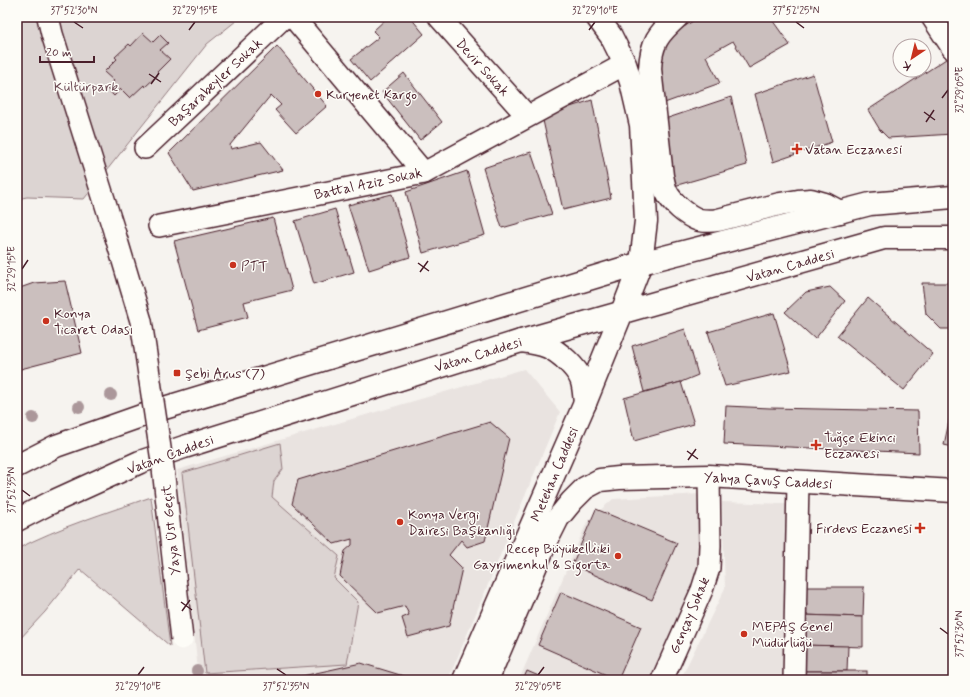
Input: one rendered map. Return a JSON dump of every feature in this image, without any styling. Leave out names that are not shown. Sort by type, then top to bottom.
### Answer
[{"type":"main road","name":"Metehan Caddesi","points":[[464,680],[585,403],[641,263],[646,221],[641,125],[631,82],[625,64],[611,36],[597,17]]},
{"type":"main road","points":[[677,17],[657,38],[653,47],[650,69],[662,176],[666,190],[672,200],[690,215],[698,219],[708,221],[718,220],[780,204],[811,200],[826,204],[840,212]]},
{"type":"main road","points":[[17,466],[56,446],[161,410],[641,263],[870,204],[953,197]]},
{"type":"main road","points":[[884,238],[953,229]]},
{"type":"main road","name":"Vatan Caddesi","points":[[17,520],[50,503],[140,462],[521,341],[884,238],[953,238]]},
{"type":"main road","points":[[521,341],[537,343],[549,347],[573,367],[581,379],[585,403]]},
{"type":"main road","name":"Yahya Çavuş Caddesi","points":[[585,488],[600,480],[619,478],[709,476],[953,491]]},
{"type":"main road","name":"Metehan Caddesi","points":[[487,680],[546,542],[558,518],[585,488]]},
{"type":"street","name":"Yaya Üst Geçit","points":[[48,17],[141,321],[163,468],[182,639]]},
{"type":"street","name":"Başarabeyler Sokak","points":[[145,148],[284,17]]},
{"type":"street","points":[[293,17],[424,173]]},
{"type":"street","name":"Devir Sokak","points":[[439,17],[527,116]]},
{"type":"street","points":[[932,17],[953,49]]},
{"type":"street","name":"Battal Aziz Sokak","points":[[159,226],[424,173],[625,64]]},
{"type":"street","name":"Gençay Sokak","points":[[662,680],[702,590],[709,568],[709,476]]},
{"type":"street","points":[[794,680],[798,482]]},
{"type":"shaded area","points":[[524,369],[560,412],[448,680],[199,680],[177,470]]},
{"type":"shaded area","points":[[701,494],[702,567],[652,680],[519,680],[587,522],[613,499]]},
{"type":"shaded area","name":"MEPAŞ Genel Müdürlüğü","points":[[722,502],[790,504],[785,680],[680,680],[725,588]]},
{"type":"green space","name":"Kültürpark","points":[[17,17],[241,17],[207,44],[84,199],[27,197],[17,199]]},
{"type":"green space","points":[[280,443],[283,469],[274,481],[272,497],[339,556],[334,578],[358,602],[347,664],[205,673],[182,473]]},
{"type":"green space","points":[[151,497],[170,646],[80,569],[45,612],[17,642],[17,549],[66,527]]},
{"type":"building","points":[[314,17],[329,17],[322,21],[317,20]]},
{"type":"building","points":[[388,17],[410,17],[424,34],[370,82],[351,59],[379,37],[373,31]]},
{"type":"building","points":[[699,17],[770,17],[790,45],[749,68],[733,41],[706,56],[720,83],[659,105],[654,66],[664,40]]},
{"type":"building","points":[[143,33],[153,42],[160,35],[168,43],[160,50],[170,59],[157,72],[159,74],[130,98],[121,89],[114,96],[107,89],[114,81],[104,72],[117,59],[115,57],[129,44],[131,46]]},
{"type":"building","points":[[277,46],[327,106],[296,133],[275,110],[281,105],[271,95],[230,145],[231,149],[261,142],[283,170],[193,191],[169,153]]},
{"type":"building","points":[[946,59],[953,69],[953,134],[888,138],[880,130],[868,110],[917,78],[932,78],[932,68]]},
{"type":"building","points":[[404,73],[442,122],[420,140],[382,92]]},
{"type":"building","points":[[813,74],[832,142],[773,162],[755,94]]},
{"type":"building","points":[[731,97],[747,165],[674,186],[659,121]]},
{"type":"building","points":[[592,100],[611,198],[563,210],[542,116]]},
{"type":"building","points":[[531,152],[552,214],[502,228],[483,168]]},
{"type":"building","points":[[467,171],[485,235],[423,253],[406,192]]},
{"type":"building","points":[[392,194],[410,257],[369,270],[348,205]]},
{"type":"building","points":[[335,209],[354,272],[314,284],[295,221]]},
{"type":"building","name":"PTT","points":[[273,218],[292,290],[244,302],[248,317],[198,330],[174,241]]},
{"type":"building","name":"Konya Ticaret Odası","points":[[65,281],[82,353],[17,370],[17,289],[34,283]]},
{"type":"building","points":[[922,283],[953,283],[953,329],[941,329],[926,314]]},
{"type":"building","points":[[830,287],[845,301],[815,339],[785,312],[806,292]]},
{"type":"building","points":[[868,298],[933,354],[904,390],[837,336]]},
{"type":"building","points":[[774,313],[791,371],[725,386],[708,332]]},
{"type":"building","points":[[685,329],[698,375],[681,382],[644,392],[632,346]]},
{"type":"building","points":[[681,382],[694,424],[634,441],[624,398]]},
{"type":"building","points":[[953,402],[953,447],[944,445]]},
{"type":"building","points":[[726,406],[918,411],[919,453],[724,444]]},
{"type":"building","name":"Konya Vergi Dairesi Başkanlığı","points":[[490,422],[509,438],[485,541],[467,547],[461,540],[449,555],[462,568],[449,626],[408,637],[402,618],[409,615],[405,606],[378,613],[340,576],[345,551],[352,545],[352,539],[334,544],[292,504],[298,480]]},
{"type":"building","points":[[596,509],[677,543],[652,600],[572,565]]},
{"type":"building","points":[[805,587],[864,587],[863,617],[803,615]]},
{"type":"building","points":[[561,592],[641,627],[618,680],[538,645]]},
{"type":"building","points":[[803,615],[863,617],[863,647],[802,645]]},
{"type":"building","points":[[802,645],[848,646],[847,671],[804,671]]},
{"type":"building","points":[[361,663],[410,678],[409,680],[289,680],[289,679]]},
{"type":"building","points":[[527,671],[548,680],[523,680]]},
{"type":"building","points":[[804,671],[867,671],[867,680],[804,680]]},
{"type":"place","name":"Kuryenet Kargo","points":[[318,94]]},
{"type":"place","name":"Vatan Eczanesi","points":[[797,149]]},
{"type":"place","name":"PTT","points":[[233,265]]},
{"type":"place","name":"Konya Ticaret Odası","points":[[46,321]]},
{"type":"place","name":"Şebi Arus (7)","points":[[177,373]]},
{"type":"place","name":"Tuğçe Ekinci Eczanesi","points":[[816,445]]},
{"type":"place","name":"Konya Vergi Dairesi Başkanlığı","points":[[400,522]]},
{"type":"place","name":"Firdevs Eczanesi","points":[[920,528]]},
{"type":"place","name":"Recep Büyükelliiki Gayrimenkul & Sigorta","points":[[618,556]]},
{"type":"place","name":"MEPAŞ Genel Müdürlüğü","points":[[744,634]]}]
